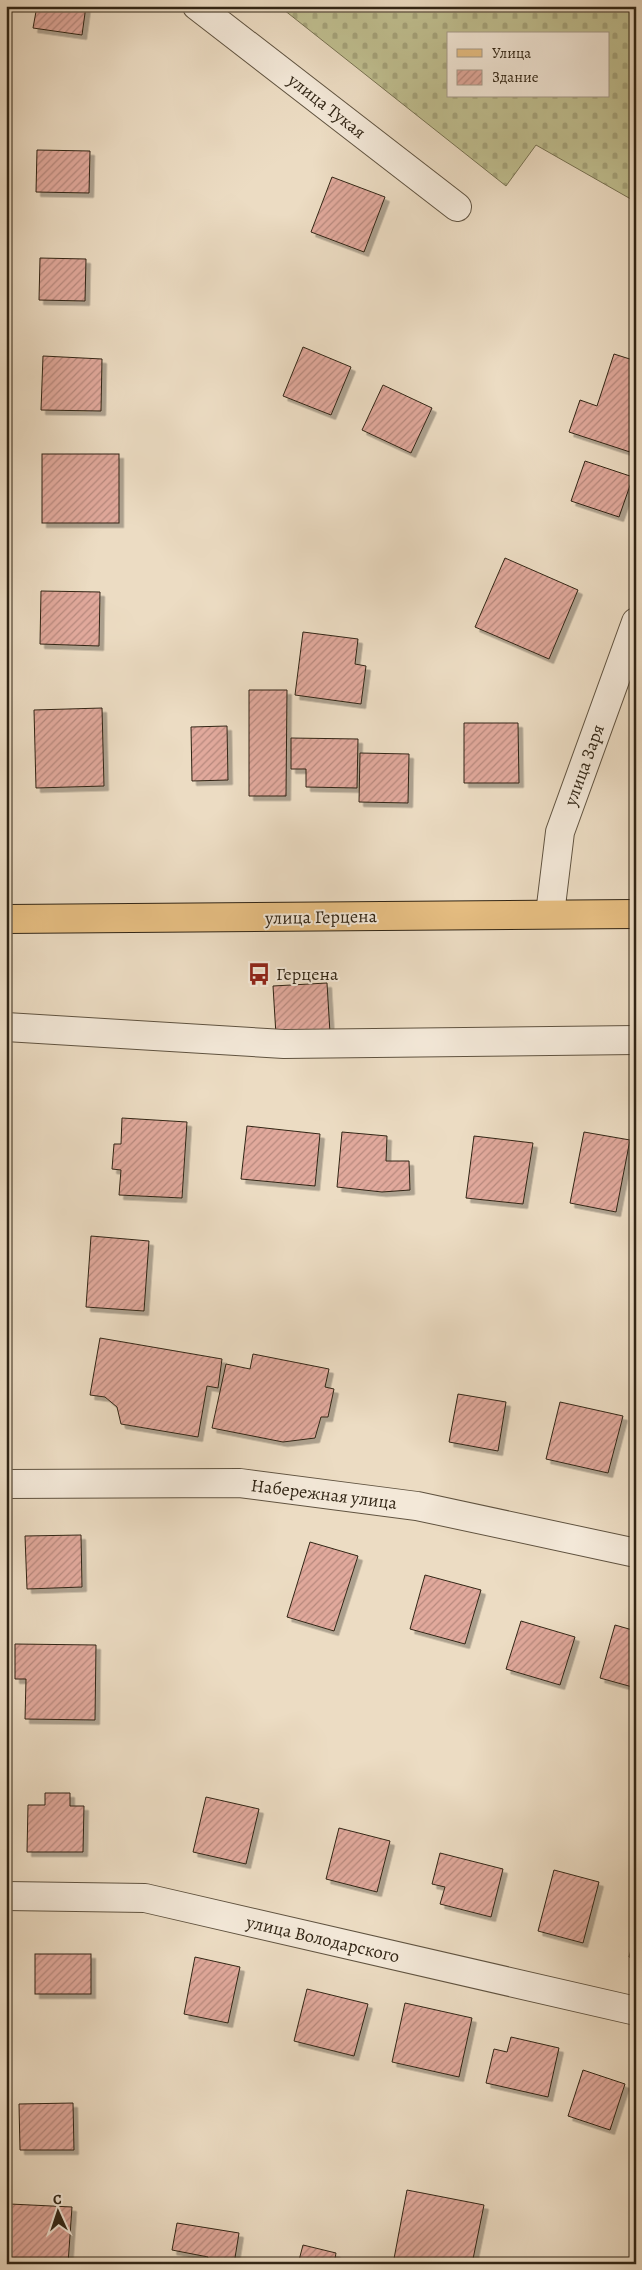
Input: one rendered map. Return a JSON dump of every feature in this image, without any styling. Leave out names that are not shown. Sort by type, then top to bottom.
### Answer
[{"type":"main road","name":"улица Герцена","points":[[6,919],[636,914]]},
{"type":"street","name":"улица Тукая","points":[[197,6],[457,207]]},
{"type":"street","name":"улица Заря","points":[[550,914],[560,832],[636,622]]},
{"type":"street","points":[[6,1027],[284,1044],[636,1040]]},
{"type":"street","name":"Набережная улица","points":[[6,1484],[240,1483],[417,1506],[636,1553]]},
{"type":"street","name":"улица Володарского","points":[[6,1896],[145,1898],[636,2011]]},
{"type":"green space","points":[[279,6],[636,6],[636,202],[536,145],[506,186]]},
{"type":"building","points":[[37,6],[86,6],[82,35],[33,28]]},
{"type":"building","points":[[37,150],[90,151],[89,193],[36,192]]},
{"type":"building","points":[[332,177],[385,197],[364,252],[311,232]]},
{"type":"building","points":[[40,258],[86,259],[85,301],[39,300]]},
{"type":"building","points":[[303,347],[351,367],[331,415],[283,396]]},
{"type":"building","points":[[614,354],[636,361],[636,443],[633,453],[569,432],[580,400],[597,406]]},
{"type":"building","points":[[43,356],[102,359],[101,411],[41,410]]},
{"type":"building","points":[[383,385],[432,408],[411,453],[362,430]]},
{"type":"building","points":[[42,454],[119,454],[119,523],[42,523]]},
{"type":"building","points":[[585,461],[633,477],[619,517],[571,501]]},
{"type":"building","points":[[505,558],[578,590],[549,659],[475,627]]},
{"type":"building","points":[[41,591],[100,592],[99,646],[40,644]]},
{"type":"building","points":[[303,632],[358,639],[355,664],[366,666],[361,704],[295,695]]},
{"type":"building","points":[[249,690],[287,690],[286,796],[249,796]]},
{"type":"building","points":[[102,708],[104,786],[36,788],[34,710]]},
{"type":"building","points":[[464,723],[518,723],[519,783],[464,783]]},
{"type":"building","points":[[227,726],[228,780],[192,781],[191,727]]},
{"type":"building","points":[[291,738],[358,739],[357,788],[306,787],[306,769],[291,769]]},
{"type":"building","points":[[360,753],[409,754],[408,803],[359,802]]},
{"type":"building","points":[[327,983],[330,1033],[276,1035],[273,986]]},
{"type":"building","points":[[122,1118],[187,1122],[182,1198],[119,1195],[121,1170],[112,1169],[114,1144],[121,1144]]},
{"type":"building","points":[[247,1126],[320,1134],[315,1186],[241,1179]]},
{"type":"building","points":[[342,1132],[387,1136],[386,1161],[409,1161],[410,1190],[382,1192],[337,1187]]},
{"type":"building","points":[[584,1132],[630,1140],[616,1212],[570,1203]]},
{"type":"building","points":[[474,1136],[533,1143],[523,1204],[466,1198]]},
{"type":"building","points":[[91,1236],[149,1241],[144,1311],[86,1307]]},
{"type":"building","points":[[100,1338],[222,1359],[218,1388],[207,1386],[198,1437],[121,1424],[117,1407],[105,1397],[90,1395]]},
{"type":"building","points":[[253,1354],[329,1369],[325,1387],[334,1389],[328,1417],[321,1417],[315,1438],[283,1442],[212,1428],[226,1364],[250,1369]]},
{"type":"building","points":[[458,1394],[506,1402],[498,1451],[449,1442]]},
{"type":"building","points":[[560,1402],[623,1416],[608,1473],[546,1459]]},
{"type":"building","points":[[81,1535],[82,1587],[27,1589],[25,1536]]},
{"type":"building","points":[[310,1542],[358,1556],[334,1631],[287,1617]]},
{"type":"building","points":[[425,1575],[481,1590],[465,1644],[410,1629]]},
{"type":"building","points":[[521,1621],[575,1637],[560,1685],[506,1669]]},
{"type":"building","points":[[615,1625],[636,1631],[636,1688],[600,1678]]},
{"type":"building","points":[[15,1644],[96,1645],[95,1720],[25,1719],[26,1679],[15,1679]]},
{"type":"building","points":[[45,1793],[70,1793],[70,1806],[84,1806],[83,1852],[27,1852],[28,1805],[45,1805]]},
{"type":"building","points":[[206,1797],[259,1809],[246,1864],[193,1852]]},
{"type":"building","points":[[339,1828],[390,1841],[377,1892],[326,1879]]},
{"type":"building","points":[[440,1853],[503,1869],[491,1917],[440,1904],[445,1887],[432,1884]]},
{"type":"building","points":[[554,1870],[599,1882],[583,1943],[538,1931]]},
{"type":"building","points":[[636,1931],[636,1959],[629,1957]]},
{"type":"building","points":[[35,1954],[91,1954],[91,1994],[35,1994]]},
{"type":"building","points":[[195,1957],[240,1967],[228,2023],[184,2014]]},
{"type":"building","points":[[307,1989],[368,2004],[354,2056],[294,2041]]},
{"type":"building","points":[[405,2003],[472,2018],[459,2077],[392,2062]]},
{"type":"building","points":[[511,2037],[559,2048],[548,2097],[486,2083],[494,2049],[507,2052]]},
{"type":"building","points":[[583,2070],[625,2084],[610,2130],[568,2116]]},
{"type":"building","points":[[73,2103],[74,2150],[20,2150],[19,2104]]},
{"type":"building","points":[[407,2190],[484,2205],[472,2264],[393,2264]]},
{"type":"building","points":[[10,2204],[72,2207],[68,2264],[6,2261]]},
{"type":"building","points":[[177,2223],[239,2233],[234,2264],[207,2264],[208,2257],[172,2250]]},
{"type":"building","points":[[303,2245],[336,2253],[334,2264],[298,2264]]},
{"type":"place","name":"Герцена","points":[[259,974]]}]
